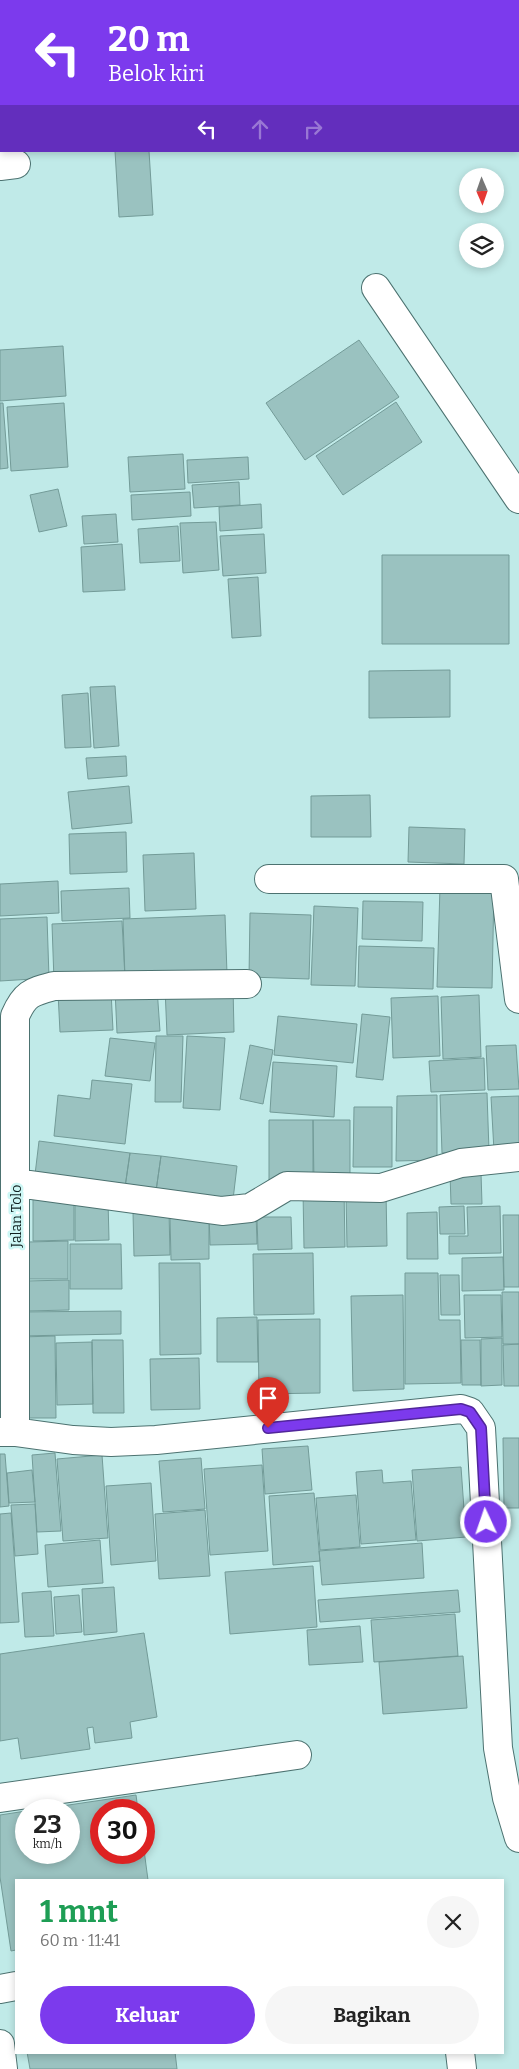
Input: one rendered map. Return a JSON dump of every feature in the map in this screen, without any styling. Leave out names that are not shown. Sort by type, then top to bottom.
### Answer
[{"type":"street","points":[[376,288],[519,499]]},
{"type":"street","points":[[269,879],[504,879],[519,999]]},
{"type":"street","points":[[8,1016],[22,999],[34,991],[54,986],[247,984]]},
{"type":"street","name":"Jalan Tolo","points":[[8,1016],[16,1183],[8,1432]]},
{"type":"street","points":[[16,1183],[222,1211],[250,1208],[287,1186],[380,1188],[461,1163],[519,1157]]},
{"type":"street","points":[[8,1432],[73,1440],[111,1442],[156,1440],[461,1409],[470,1412],[481,1428],[498,1748],[507,1798],[519,1838]]},
{"type":"street","points":[[0,1798],[297,1755]]},
{"type":"street","points":[[0,1989],[15,1986]]},
{"type":"street","points":[[0,2044],[3,2069]]},
{"type":"street","points":[[460,2054],[462,2069]]},
{"type":"building","points":[[115,152],[149,152],[153,215],[119,217]]},
{"type":"building","points":[[359,340],[399,397],[305,460],[266,403]]},
{"type":"building","points":[[63,346],[66,396],[0,401],[0,350]]},
{"type":"building","points":[[396,402],[422,442],[343,495],[316,456]]},
{"type":"building","points":[[0,403],[3,403],[8,468],[0,469]]},
{"type":"building","points":[[64,403],[68,467],[11,471],[7,407]]},
{"type":"building","points":[[183,454],[185,489],[130,492],[128,457]]},
{"type":"building","points":[[248,457],[249,479],[188,483],[187,460]]},
{"type":"building","points":[[239,482],[240,505],[194,508],[192,485]]},
{"type":"building","points":[[58,489],[67,526],[39,532],[30,495]]},
{"type":"building","points":[[190,492],[191,516],[132,520],[131,495]]},
{"type":"building","points":[[261,504],[262,528],[220,531],[219,507]]},
{"type":"building","points":[[116,514],[118,542],[84,544],[82,516]]},
{"type":"building","points":[[216,522],[219,570],[183,573],[180,523]]},
{"type":"building","points":[[178,526],[180,561],[140,563],[138,529]]},
{"type":"building","points":[[264,534],[266,573],[223,576],[220,536]]},
{"type":"building","points":[[122,544],[125,590],[83,592],[81,547]]},
{"type":"building","points":[[382,555],[509,555],[509,644],[382,644]]},
{"type":"building","points":[[258,577],[261,636],[232,638],[228,579]]},
{"type":"building","points":[[450,670],[450,717],[369,718],[369,671]]},
{"type":"building","points":[[115,686],[119,746],[94,748],[90,687]]},
{"type":"building","points":[[88,693],[91,747],[65,748],[62,695]]},
{"type":"building","points":[[126,756],[127,776],[88,779],[86,758]]},
{"type":"building","points":[[129,786],[132,823],[72,829],[68,792]]},
{"type":"building","points":[[370,795],[371,837],[311,837],[311,796]]},
{"type":"building","points":[[409,827],[465,829],[464,864],[408,862]]},
{"type":"building","points":[[126,832],[127,872],[70,874],[69,834]]},
{"type":"building","points":[[194,853],[196,909],[145,911],[143,855]]},
{"type":"building","points":[[58,881],[59,913],[0,916],[0,884]]},
{"type":"building","points":[[440,887],[494,888],[492,988],[437,987]]},
{"type":"building","points":[[129,888],[130,918],[62,921],[61,891]]},
{"type":"building","points":[[363,901],[423,902],[422,941],[362,939]]},
{"type":"building","points":[[314,906],[358,908],[355,986],[311,985]]},
{"type":"building","points":[[250,913],[311,915],[309,979],[249,977]]},
{"type":"building","points":[[225,915],[227,974],[125,978],[123,919]]},
{"type":"building","points":[[47,917],[49,978],[0,981],[0,919]]},
{"type":"building","points":[[122,921],[125,978],[54,981],[52,924]]},
{"type":"building","points":[[359,946],[434,948],[433,989],[358,987]]},
{"type":"building","points":[[233,986],[234,1032],[167,1035],[165,988]]},
{"type":"building","points":[[157,988],[160,1031],[117,1033],[115,990]]},
{"type":"building","points":[[111,991],[113,1030],[60,1032],[58,993]]},
{"type":"building","points":[[479,995],[481,1057],[443,1059],[441,997]]},
{"type":"building","points":[[438,996],[440,1056],[393,1058],[391,998]]},
{"type":"building","points":[[362,1014],[390,1017],[383,1080],[356,1077]]},
{"type":"building","points":[[278,1016],[357,1024],[353,1063],[274,1055]]},
{"type":"building","points":[[156,1036],[183,1036],[181,1102],[155,1102]]},
{"type":"building","points":[[187,1036],[225,1038],[220,1110],[183,1108]]},
{"type":"building","points":[[110,1038],[155,1043],[150,1081],[105,1076]]},
{"type":"building","points":[[250,1045],[273,1050],[263,1104],[240,1099]]},
{"type":"building","points":[[516,1045],[519,1089],[488,1090],[486,1046]]},
{"type":"building","points":[[484,1058],[485,1090],[431,1092],[429,1061]]},
{"type":"building","points":[[273,1062],[337,1066],[334,1117],[270,1112]]},
{"type":"building","points":[[92,1080],[132,1084],[125,1144],[54,1136],[58,1095],[90,1099]]},
{"type":"building","points":[[487,1093],[489,1151],[442,1153],[440,1095]]},
{"type":"building","points":[[437,1095],[437,1160],[396,1161],[397,1096]]},
{"type":"building","points":[[519,1096],[519,1150],[494,1151],[491,1097]]},
{"type":"building","points":[[354,1107],[392,1107],[392,1167],[353,1167]]},
{"type":"building","points":[[269,1120],[313,1120],[314,1182],[269,1181]]},
{"type":"building","points":[[313,1120],[350,1120],[350,1178],[313,1179]]},
{"type":"building","points":[[0,1138],[2,1138],[6,1204],[0,1205]]},
{"type":"building","points":[[39,1141],[130,1153],[124,1194],[34,1183]]},
{"type":"building","points":[[130,1153],[161,1156],[155,1198],[124,1194]]},
{"type":"building","points":[[161,1156],[237,1166],[232,1208],[155,1198]]},
{"type":"building","points":[[450,1173],[481,1173],[482,1204],[451,1204]]},
{"type":"building","points":[[344,1190],[345,1247],[304,1248],[303,1191]]},
{"type":"building","points":[[386,1192],[387,1246],[347,1247],[346,1193]]},
{"type":"building","points":[[74,1195],[74,1240],[33,1241],[33,1196]]},
{"type":"building","points":[[108,1200],[109,1240],[75,1241],[75,1201]]},
{"type":"building","points":[[464,1206],[465,1234],[440,1234],[439,1207]]},
{"type":"building","points":[[500,1206],[501,1253],[449,1254],[449,1236],[468,1236],[467,1207]]},
{"type":"building","points":[[169,1211],[170,1255],[134,1256],[133,1212]]},
{"type":"building","points":[[256,1212],[257,1244],[210,1245],[209,1213]]},
{"type":"building","points":[[437,1212],[438,1259],[407,1259],[407,1213]]},
{"type":"building","points":[[503,1215],[519,1215],[519,1287],[504,1287]]},
{"type":"building","points":[[209,1216],[209,1259],[171,1260],[170,1217]]},
{"type":"building","points":[[257,1217],[291,1217],[292,1249],[258,1250]]},
{"type":"building","points":[[68,1241],[68,1279],[29,1279],[28,1242]]},
{"type":"building","points":[[70,1244],[121,1244],[122,1289],[70,1289]]},
{"type":"building","points":[[313,1253],[314,1314],[254,1315],[253,1254]]},
{"type":"building","points":[[503,1257],[504,1290],[462,1291],[462,1258]]},
{"type":"building","points":[[159,1263],[200,1263],[201,1354],[160,1355]]},
{"type":"building","points":[[405,1273],[438,1273],[439,1320],[460,1320],[461,1383],[405,1384]]},
{"type":"building","points":[[440,1275],[459,1275],[460,1315],[441,1315]]},
{"type":"building","points":[[69,1280],[69,1310],[27,1311],[26,1281]]},
{"type":"building","points":[[502,1292],[519,1292],[519,1344],[503,1344]]},
{"type":"building","points":[[403,1295],[404,1389],[353,1391],[351,1296]]},
{"type":"building","points":[[464,1295],[501,1295],[502,1337],[465,1338]]},
{"type":"building","points":[[121,1311],[121,1334],[19,1336],[18,1312]]},
{"type":"building","points":[[257,1317],[258,1362],[217,1362],[217,1318]]},
{"type":"building","points":[[320,1319],[320,1393],[259,1394],[258,1320]]},
{"type":"building","points":[[55,1336],[56,1418],[21,1418],[20,1337]]},
{"type":"building","points":[[502,1338],[502,1385],[481,1386],[481,1339]]},
{"type":"building","points":[[92,1340],[123,1340],[124,1413],[93,1413]]},
{"type":"building","points":[[461,1340],[480,1340],[481,1385],[462,1385]]},
{"type":"building","points":[[92,1342],[93,1404],[57,1405],[56,1343]]},
{"type":"building","points":[[519,1344],[519,1386],[504,1386],[503,1345]]},
{"type":"building","points":[[199,1358],[200,1409],[151,1410],[150,1359]]},
{"type":"building","points":[[503,1438],[519,1438],[519,1508],[504,1508]]},
{"type":"building","points":[[308,1446],[312,1490],[265,1494],[262,1449]]},
{"type":"building","points":[[55,1453],[61,1531],[37,1532],[32,1455]]},
{"type":"building","points":[[0,1454],[5,1454],[9,1506],[0,1507]]},
{"type":"building","points":[[102,1455],[108,1538],[63,1541],[57,1459]]},
{"type":"building","points":[[201,1458],[205,1509],[163,1512],[159,1461]]},
{"type":"building","points":[[262,1465],[268,1551],[210,1555],[204,1469]]},
{"type":"building","points":[[461,1467],[466,1537],[417,1541],[412,1470]]},
{"type":"building","points":[[32,1470],[35,1502],[9,1503],[7,1473]]},
{"type":"building","points":[[382,1470],[383,1483],[411,1481],[416,1540],[361,1544],[356,1472]]},
{"type":"building","points":[[151,1483],[156,1561],[111,1565],[106,1486]]},
{"type":"building","points":[[314,1493],[320,1561],[273,1565],[269,1496]]},
{"type":"building","points":[[356,1495],[360,1547],[320,1550],[316,1498]]},
{"type":"building","points":[[35,1504],[38,1554],[15,1556],[11,1505]]},
{"type":"building","points":[[205,1510],[210,1576],[159,1579],[155,1514]]},
{"type":"building","points":[[11,1513],[19,1622],[0,1623],[0,1514]]},
{"type":"building","points":[[100,1540],[103,1583],[48,1587],[45,1545]]},
{"type":"building","points":[[422,1543],[424,1578],[322,1585],[319,1551]]},
{"type":"building","points":[[313,1566],[317,1627],[230,1634],[225,1572]]},
{"type":"building","points":[[114,1587],[117,1632],[84,1635],[82,1589]]},
{"type":"building","points":[[458,1590],[460,1612],[320,1622],[318,1600]]},
{"type":"building","points":[[51,1591],[54,1636],[25,1637],[22,1593]]},
{"type":"building","points":[[79,1595],[82,1632],[56,1634],[54,1597]]},
{"type":"building","points":[[455,1614],[458,1656],[374,1662],[371,1620]]},
{"type":"building","points":[[360,1626],[363,1662],[309,1665],[307,1630]]},
{"type":"building","points":[[144,1633],[157,1717],[130,1722],[132,1738],[95,1743],[93,1727],[87,1728],[90,1749],[21,1759],[18,1738],[0,1741],[0,1654]]},
{"type":"building","points":[[463,1656],[467,1708],[383,1714],[379,1662]]},
{"type":"building","points":[[136,1795],[137,1799],[109,1799]]},
{"type":"building","points":[[90,1802],[90,1864],[146,1864],[148,1879],[15,1879],[15,1950],[11,1951],[0,1877],[0,1815],[15,1813],[15,1864],[80,1864],[80,1803]]},
{"type":"building","points":[[27,2054],[175,2054],[177,2069],[30,2069]]},
{"type":"route","points":[[268,1428],[461,1409],[470,1412],[476,1418],[481,1428],[486,1522]]}]
